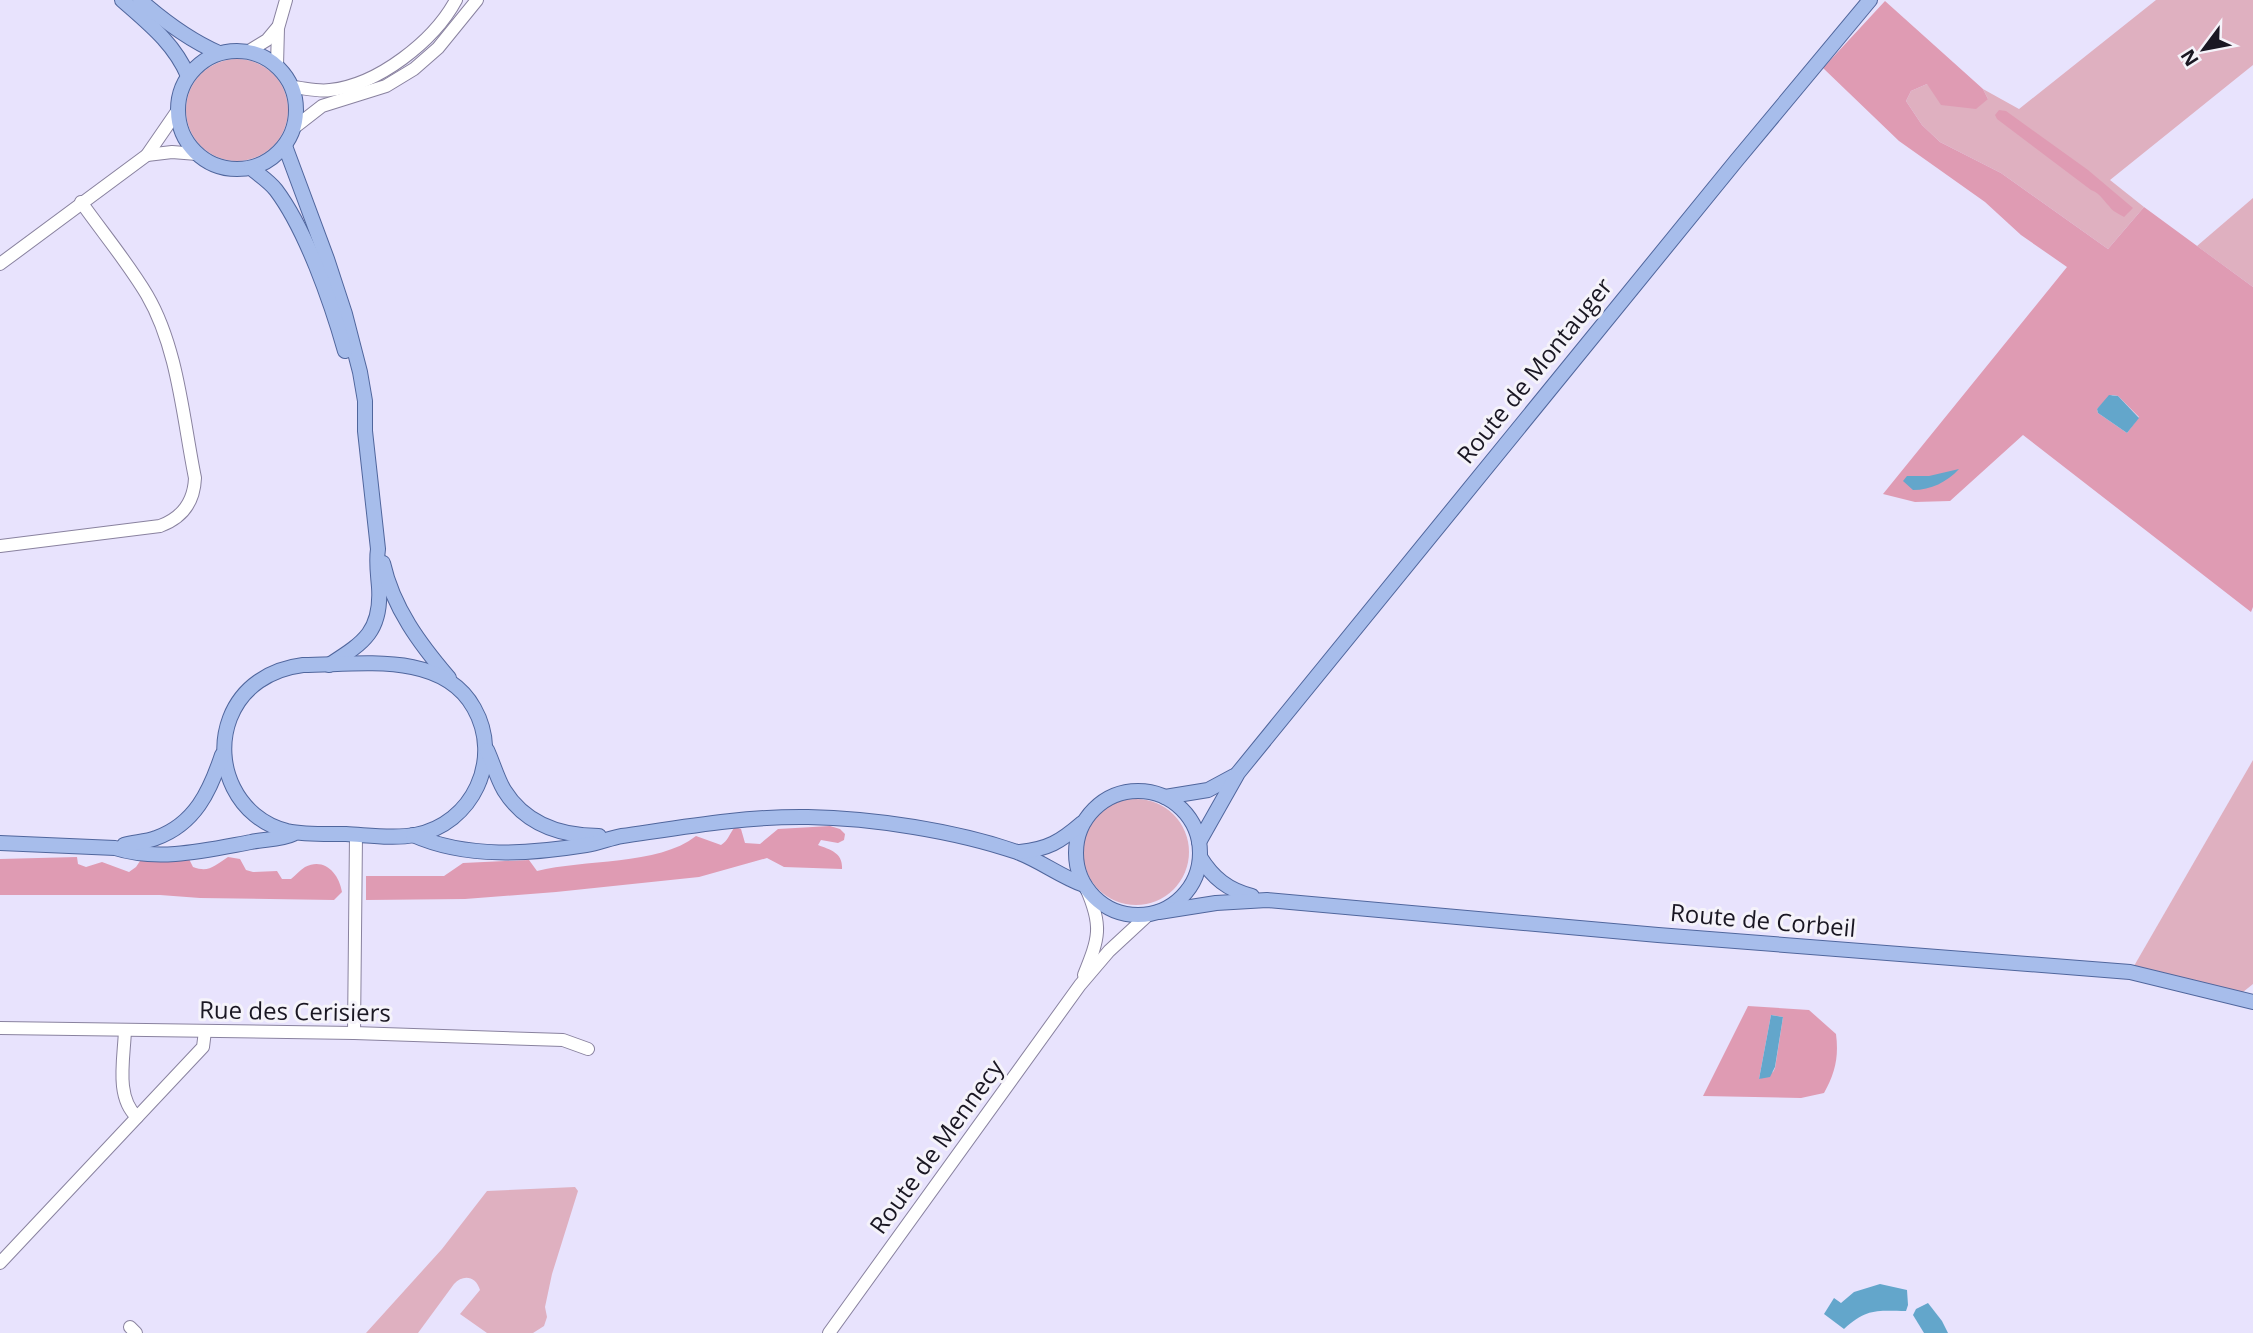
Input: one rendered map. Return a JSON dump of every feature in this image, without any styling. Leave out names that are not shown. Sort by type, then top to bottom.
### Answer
[{"type":"main road","points":[[122,0],[170,45],[188,76]]},
{"type":"main road","points":[[140,0],[198,44],[219,53]]},
{"type":"main road","name":"Route de Montauger","points":[[1199,850],[1238,773],[1867,1]]},
{"type":"main road","points":[[249,51],[264,56],[276,65],[292,87],[297,106],[295,127],[285,146],[270,160],[251,168],[232,169],[213,164],[197,154],[186,141],[180,126],[180,92],[188,76],[201,62],[219,53],[249,51]]},
{"type":"main road","points":[[285,146],[345,314],[360,372],[378,549],[391,590],[408,625],[428,654],[477,712],[486,748],[505,791],[526,815],[556,832],[614,838],[744,820],[808,817],[920,828],[1017,852],[1085,887],[1107,908],[1134,915],[1154,913],[1170,907],[1188,891],[1198,869],[1199,850],[1196,831],[1184,811],[1165,797],[1152,793],[1125,792],[1101,803],[1062,840],[1042,850],[1017,852]]},
{"type":"main road","points":[[251,168],[275,188],[290,212],[315,266],[335,318],[365,431]]},
{"type":"main road","points":[[328,665],[364,642],[375,623],[380,598],[376,558],[378,549]]},
{"type":"main road","points":[[0,843],[115,848],[155,839],[184,823],[206,796],[234,710],[251,687],[281,670],[303,665],[411,667],[429,671],[454,684]]},
{"type":"main road","points":[[413,835],[442,825],[466,805],[481,780],[486,748]]},
{"type":"main road","points":[[223,750],[225,768],[231,784],[246,807],[275,827],[296,833],[413,835],[453,848],[492,852],[561,849],[614,838]]},
{"type":"main road","name":"Route de Montauger","points":[[1165,797],[1208,790],[1238,773]]},
{"type":"main road","points":[[1083,822],[1076,847],[1076,860],[1085,887]]},
{"type":"main road","points":[[115,848],[127,852],[201,852],[296,833]]},
{"type":"main road","name":"Route de Corbeil","points":[[1199,850],[1205,866],[1227,888],[1267,900]]},
{"type":"main road","name":"Route de Corbeil","points":[[1154,913],[1216,903],[1267,900],[1685,937],[2130,972],[2253,1002]]},
{"type":"street","points":[[276,65],[278,28],[285,0]]},
{"type":"street","points":[[292,87],[330,90],[376,76],[399,62],[428,37],[456,0]]},
{"type":"street","points":[[295,127],[322,106],[386,86],[414,69],[438,48],[477,0]]},
{"type":"street","points":[[249,51],[267,40],[278,28]]},
{"type":"street","points":[[0,264],[146,155],[178,110]]},
{"type":"street","points":[[146,155],[172,152],[197,154]]},
{"type":"street","points":[[0,546],[160,526],[181,515],[190,502],[194,487],[174,371],[159,320],[147,295],[81,202]]},
{"type":"street","points":[[354,1032],[356,835]]},
{"type":"street","name":"Route de Mennecy","points":[[1080,985],[1097,938],[1096,910],[1085,887]]},
{"type":"street","name":"Route de Mennecy","points":[[829,1333],[1080,985],[1109,951],[1154,913]]},
{"type":"street","name":"Rue des Cerisiers","points":[[0,1028],[354,1032],[563,1040],[588,1049]]},
{"type":"street","points":[[125,1030],[124,1096],[127,1108],[137,1117]]},
{"type":"street","points":[[0,1263],[203,1047],[205,1031]]},
{"type":"shaded area","points":[[2156,0],[2253,0],[2253,65],[2110,180],[2144,207],[2108,249],[2001,173],[1940,142],[1922,125],[1906,101],[1911,91],[1927,84],[1988,99],[1983,89],[2019,109]]},
{"type":"shaded area","points":[[1885,1],[1983,89],[1988,99],[1976,109],[1941,105],[1927,84],[1911,91],[1906,101],[1922,125],[1940,142],[2001,173],[2108,249],[2144,207],[2253,287],[2251,612],[2023,435],[1950,501],[1915,502],[1883,494],[2067,267],[2021,235],[1985,202],[1899,141],[1823,68]],"holes":[[[2112,395],[2118,396],[2139,417],[2127,433],[2098,413],[2097,409]]]},
{"type":"shaded area","points":[[237,59],[257,63],[273,74],[284,90],[288,110],[284,130],[273,146],[257,157],[237,161],[217,157],[201,146],[190,130],[186,110],[190,90],[201,74],[217,63]]},
{"type":"shaded area","points":[[1999,110],[2006,111],[2088,170],[2133,208],[2124,217],[2114,211],[2097,193],[1997,119],[1995,115]]},
{"type":"shaded area","points":[[2253,198],[2253,287],[2197,246]]},
{"type":"shaded area","points":[[2253,760],[2253,984],[2243,992],[2134,966]]},
{"type":"shaded area","points":[[1136,799],[1156,803],[1174,814],[1185,832],[1189,852],[1185,872],[1174,890],[1156,901],[1136,905],[1116,901],[1098,890],[1087,872],[1083,852],[1087,832],[1098,814],[1116,803]]},
{"type":"shaded area","points":[[830,826],[845,834],[844,840],[838,843],[821,840],[818,845],[832,851],[841,859],[842,869],[784,867],[767,858],[699,877],[556,892],[465,899],[366,900],[366,876],[444,876],[463,863],[529,860],[537,871],[641,857],[680,846],[696,836],[721,845],[735,827],[741,829],[745,843],[760,844],[778,829]]},
{"type":"shaded area","points":[[77,857],[78,864],[86,867],[102,862],[129,872],[142,858],[189,859],[193,867],[203,869],[211,868],[228,857],[240,859],[246,870],[253,872],[277,871],[282,879],[291,879],[305,867],[318,864],[334,873],[342,892],[334,900],[160,895],[0,895],[0,859]]},
{"type":"shaded area","points":[[1748,1006],[1809,1010],[1836,1034],[1835,1065],[1824,1093],[1801,1098],[1703,1096]],"holes":[[[1771,1015],[1783,1017],[1775,1068],[1773,1072],[1759,1079]]]},
{"type":"shaded area","points":[[575,1187],[578,1191],[552,1274],[544,1326],[533,1333],[487,1333],[460,1314],[480,1290],[476,1282],[465,1278],[454,1284],[418,1333],[366,1333],[442,1249],[487,1191]]},
{"type":"water","points":[[2109,395],[2118,396],[2139,418],[2127,433],[2098,413],[2097,409]]},
{"type":"water","points":[[1959,469],[1949,478],[1926,489],[1913,490],[1903,481],[1907,476],[1929,476]]},
{"type":"water","points":[[1771,1015],[1783,1017],[1775,1067],[1770,1077],[1759,1079]]},
{"type":"water","points":[[1880,1284],[1907,1290],[1906,1311],[1866,1314],[1844,1329],[1824,1314],[1834,1298],[1841,1303],[1854,1292]]},
{"type":"water","points":[[1928,1303],[1948,1333],[1924,1333],[1913,1315],[1916,1309]]}]
